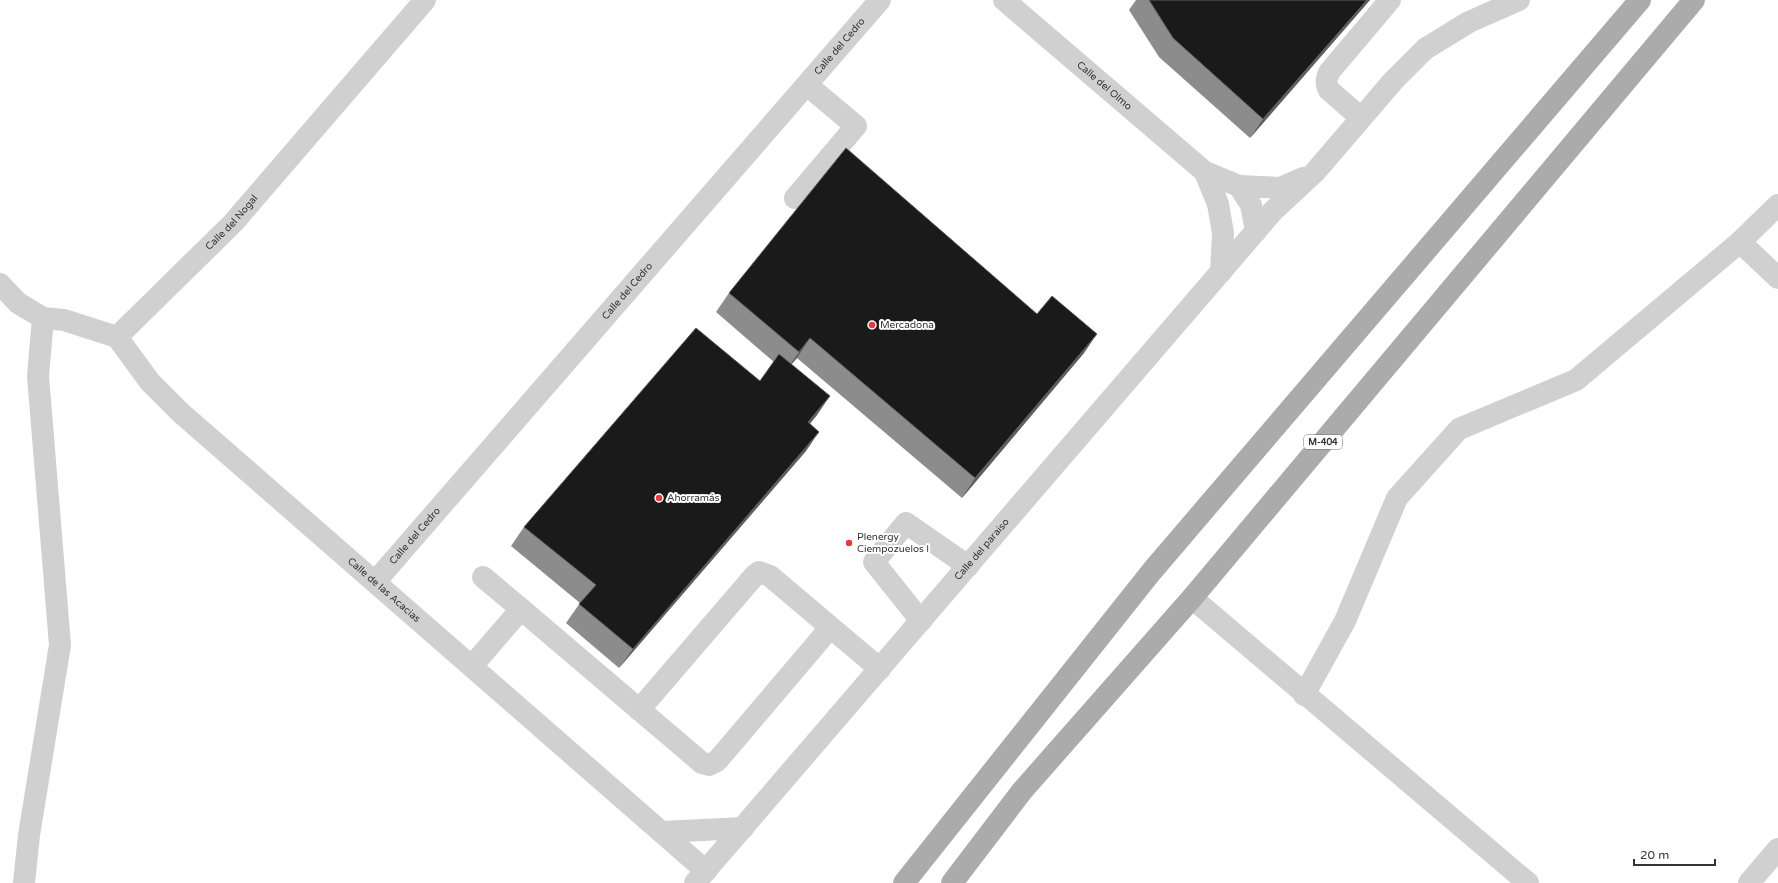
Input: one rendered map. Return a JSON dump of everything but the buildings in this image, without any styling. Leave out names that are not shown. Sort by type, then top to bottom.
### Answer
[{"type":"main road","points":[[904,883],[1152,571],[1640,0]]},
{"type":"main road","name":"M-404","points":[[952,883],[1022,791],[1192,598],[1694,0]]},
{"type":"street","name":"Calle del Nogal","points":[[117,338],[233,223],[425,0]]},
{"type":"street","name":"Calle del Cedro","points":[[375,582],[880,0]]},
{"type":"street","name":"Calle del Olmo","points":[[1004,0],[1205,172],[1239,186],[1280,188],[1315,172]]},
{"type":"street","points":[[1361,118],[1330,90],[1326,85],[1326,77],[1390,0]]},
{"type":"street","name":"Calle del paraiso","points":[[701,877],[1273,211],[1315,172],[1394,80],[1425,49],[1469,22],[1519,0]]},
{"type":"street","points":[[795,198],[856,126],[807,85]]},
{"type":"street","name":"Calle del Olmo","points":[[1205,172],[1218,204],[1222,226],[1221,272]]},
{"type":"street","points":[[1239,186],[1251,205],[1256,231]]},
{"type":"street","points":[[1304,695],[1346,621],[1397,498],[1459,429],[1576,380],[1740,242],[1778,205]]},
{"type":"street","points":[[1740,242],[1778,278]]},
{"type":"street","points":[[0,284],[18,303],[43,318],[64,320],[117,338]]},
{"type":"street","points":[[24,883],[29,836],[60,645],[38,376],[43,318]]},
{"type":"street","name":"Calle de las Acacias","points":[[117,338],[150,382],[181,413],[662,832],[701,877]]},
{"type":"street","points":[[921,621],[874,562],[906,523],[968,566]]},
{"type":"street","points":[[639,710],[759,572],[770,576],[880,669]]},
{"type":"street","points":[[483,577],[702,763],[710,765],[717,761],[830,628]]},
{"type":"street","points":[[1192,598],[1304,695],[1528,883]]},
{"type":"street","points":[[472,666],[521,609]]},
{"type":"street","points":[[662,832],[743,828]]},
{"type":"street","points":[[1749,883],[1778,849]]},
{"type":"place","name":"Mercadona","points":[[872,325]]},
{"type":"place","name":"Ahorramás","points":[[659,498]]},
{"type":"place","name":"Plenergy Ciempozuelos I","points":[[849,543]]}]
